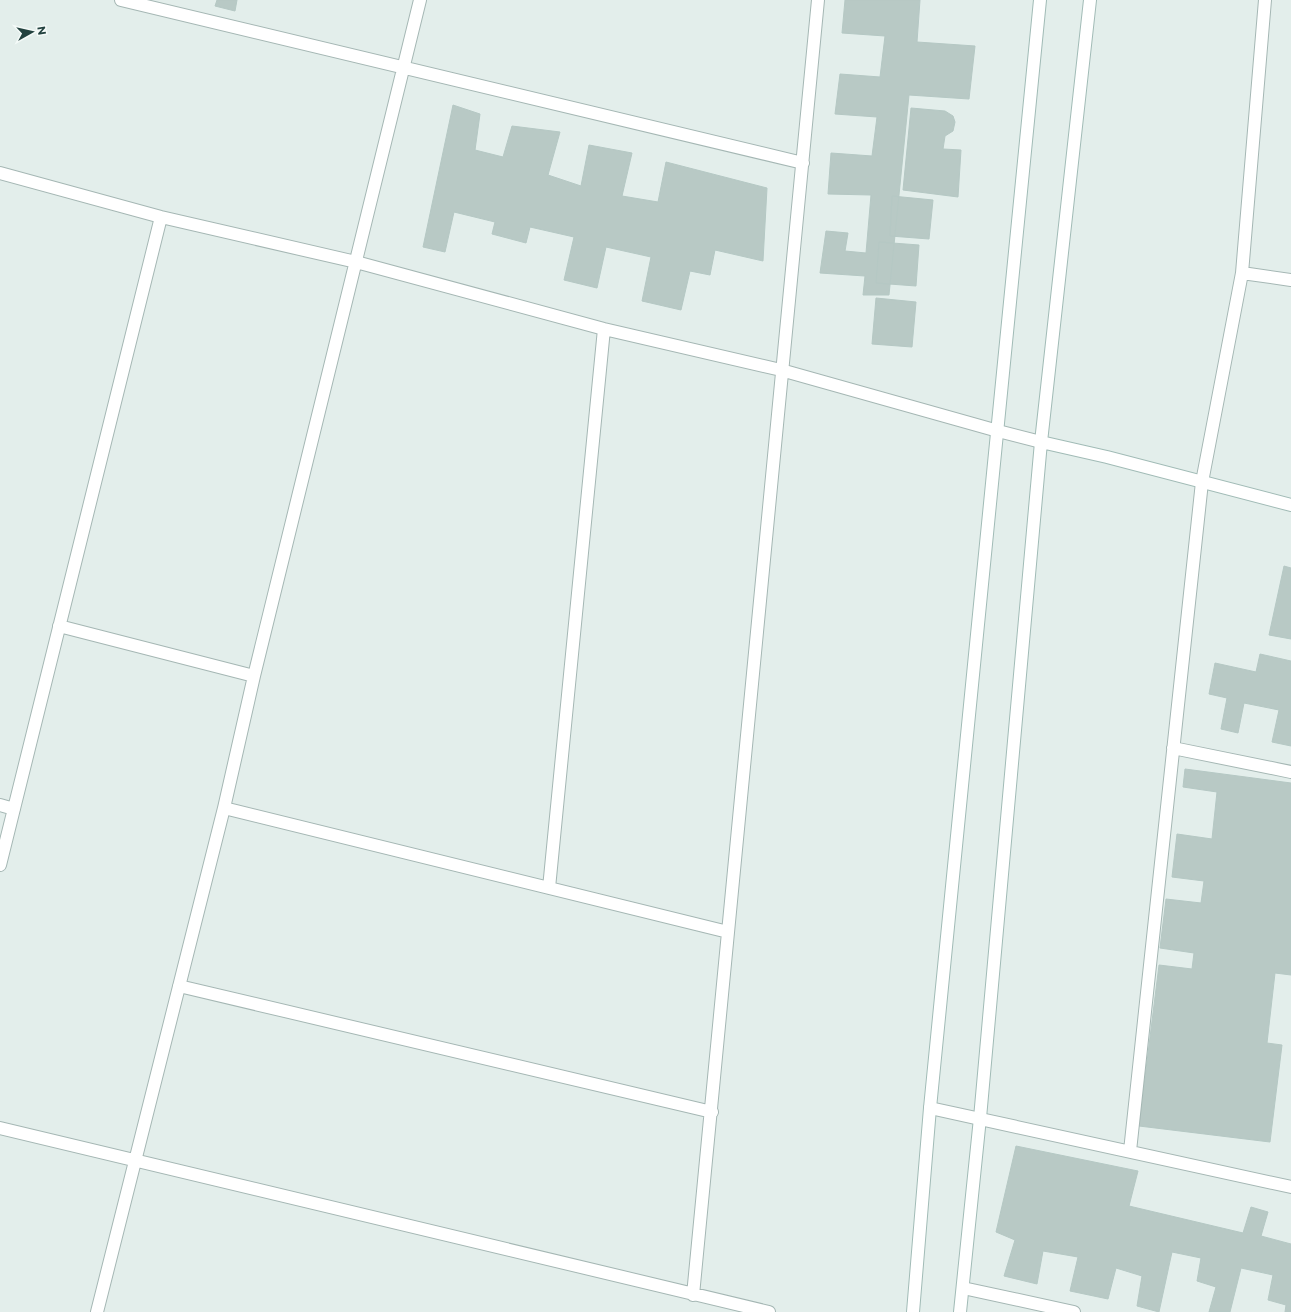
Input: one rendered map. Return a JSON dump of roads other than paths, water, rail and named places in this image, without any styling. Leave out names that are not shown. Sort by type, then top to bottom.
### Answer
[{"type":"street","points":[[121,0],[803,163]]},
{"type":"street","points":[[97,1312],[134,1160],[224,808],[254,676],[420,0]]},
{"type":"street","points":[[693,1295],[712,1112],[818,0]]},
{"type":"street","points":[[913,1312],[930,1108],[1040,0]]},
{"type":"street","points":[[960,1312],[980,1118],[1041,442],[1090,0]]},
{"type":"street","points":[[1130,1151],[1202,482],[1242,273],[1264,0]]},
{"type":"street","points":[[0,173],[161,216],[356,262],[604,329],[782,370],[998,431],[1107,457],[1291,505]]},
{"type":"street","points":[[0,866],[161,216]]},
{"type":"street","points":[[1242,273],[1291,280]]},
{"type":"street","points":[[549,888],[604,329]]},
{"type":"street","points":[[59,626],[254,676]]},
{"type":"street","points":[[1173,748],[1291,772]]},
{"type":"street","points":[[0,805],[14,809]]},
{"type":"street","points":[[224,808],[728,932]]},
{"type":"street","points":[[179,986],[712,1112]]},
{"type":"street","points":[[930,1108],[1291,1187]]},
{"type":"street","points":[[0,1128],[769,1312]]},
{"type":"street","points":[[963,1288],[1074,1312]]}]
